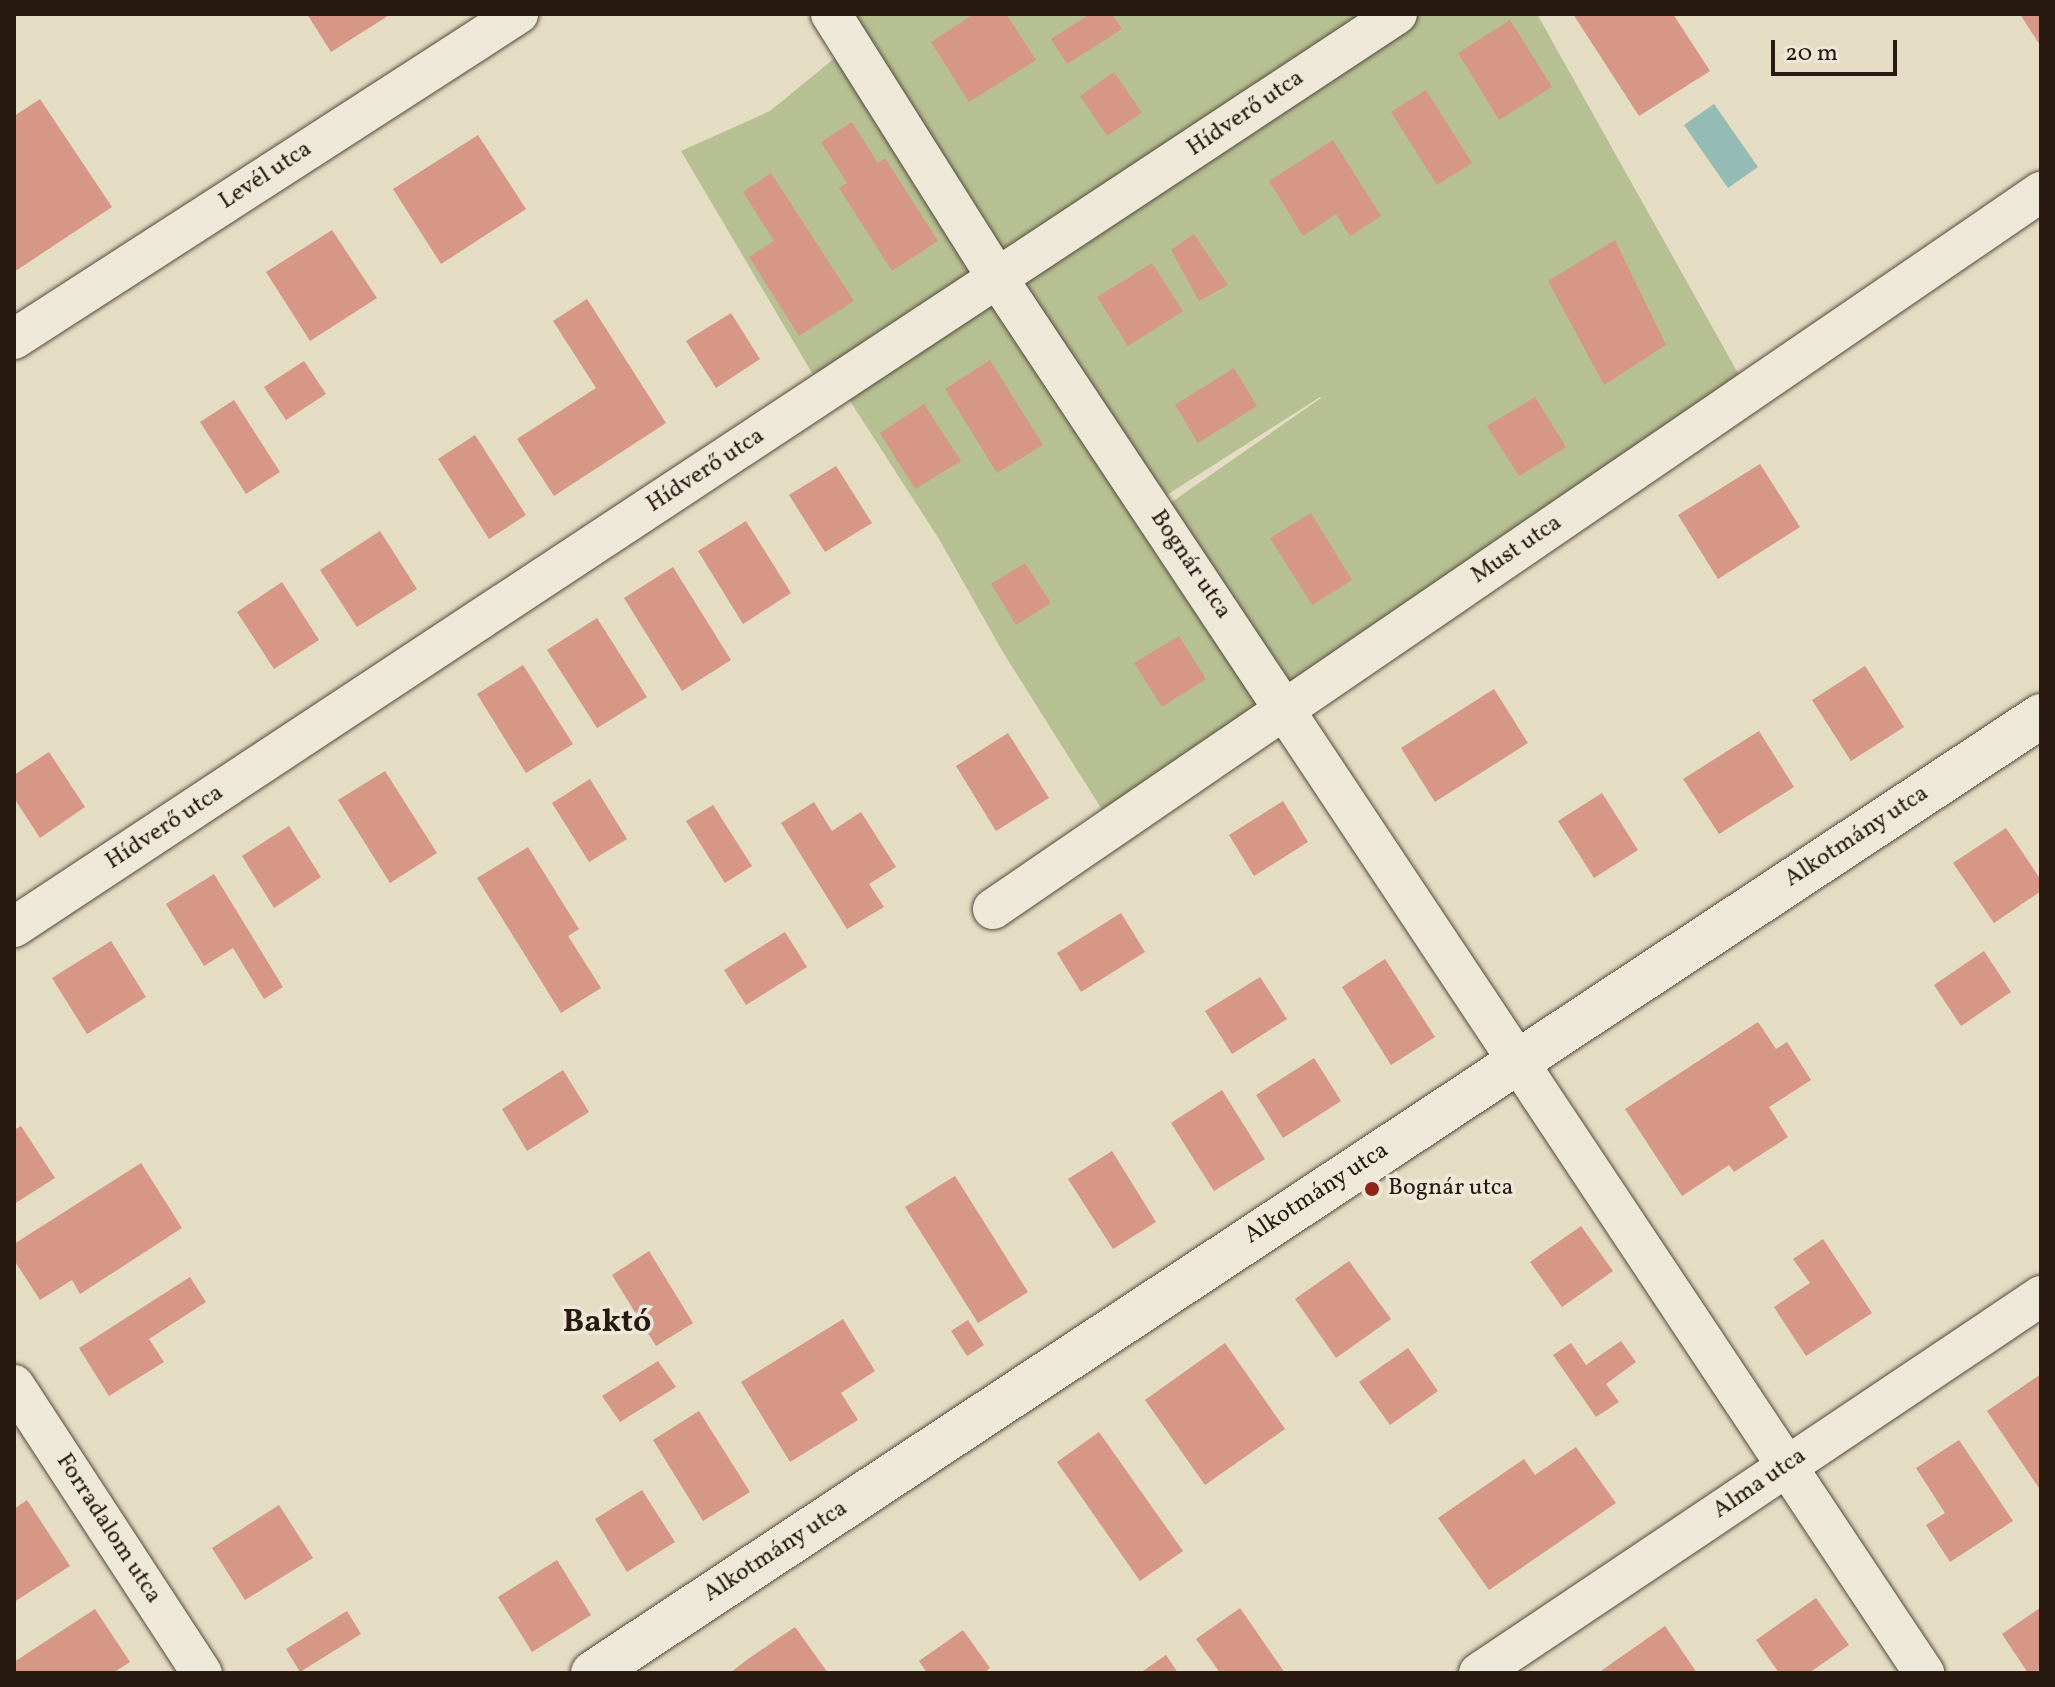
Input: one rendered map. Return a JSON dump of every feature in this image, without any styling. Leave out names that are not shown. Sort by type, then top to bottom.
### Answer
[{"type":"street","name":"Levél utca","points":[[14,339],[518,14]]},
{"type":"street","name":"Bognár utca","points":[[831,14],[998,279],[1286,708],[1517,1062],[1924,1673]]},
{"type":"street","name":"Hídverő utca","points":[[14,927],[1397,14]]},
{"type":"street","name":"Must utca","points":[[993,909],[2041,192]]},
{"type":"street","name":"Alkotmány utca","points":[[593,1673],[2041,716]]},
{"type":"street","name":"Alma utca","points":[[1479,1673],[2041,1296]]},
{"type":"street","name":"Forradalom utca","points":[[14,1385],[202,1673]]},
{"type":"green space","points":[[832,14],[1537,14],[1748,391],[1113,827],[1004,654],[939,539],[839,384],[823,372],[812,373],[681,151],[770,111],[852,44]],"holes":[[[1321,398],[1156,513],[1151,505]]]},
{"type":"water","points":[[1714,104],[1758,167],[1728,188],[1684,125]]},
{"type":"building","points":[[307,14],[391,14],[331,52]]},
{"type":"building","points":[[974,14],[1006,14],[1036,60],[969,102],[931,42]]},
{"type":"building","points":[[1090,14],[1112,14],[1122,29],[1067,64],[1051,39]]},
{"type":"building","points":[[1573,14],[1673,14],[1710,71],[1639,116]]},
{"type":"building","points":[[2020,14],[2041,14],[2041,47]]},
{"type":"building","points":[[1510,20],[1552,87],[1499,120],[1458,53]]},
{"type":"building","points":[[1114,72],[1142,113],[1107,136],[1080,96]]},
{"type":"building","points":[[1426,90],[1472,163],[1437,185],[1391,112]]},
{"type":"building","points":[[40,99],[112,207],[14,272],[14,116]]},
{"type":"building","points":[[852,122],[878,163],[885,158],[938,241],[892,271],[839,188],[847,183],[821,142]]},
{"type":"building","points":[[478,135],[526,209],[441,264],[393,189]]},
{"type":"building","points":[[1333,140],[1381,216],[1350,236],[1336,214],[1303,236],[1269,181]]},
{"type":"building","points":[[771,173],[854,301],[799,336],[749,257],[774,241],[743,192]]},
{"type":"building","points":[[332,230],[377,298],[310,341],[266,272]]},
{"type":"building","points":[[1194,234],[1228,285],[1199,301],[1171,250]]},
{"type":"building","points":[[1615,240],[1666,345],[1604,385],[1548,281]]},
{"type":"building","points":[[1152,263],[1183,311],[1128,346],[1097,297]]},
{"type":"building","points":[[587,299],[666,423],[554,496],[517,439],[596,388],[553,321]]},
{"type":"building","points":[[731,313],[760,359],[716,388],[686,341]]},
{"type":"building","points":[[990,360],[1043,445],[997,473],[945,389]]},
{"type":"building","points":[[304,361],[326,394],[286,420],[264,387]]},
{"type":"building","points":[[1234,368],[1257,406],[1198,443],[1175,405]]},
{"type":"building","points":[[1535,397],[1566,447],[1519,476],[1487,426]]},
{"type":"building","points":[[234,400],[280,472],[246,494],[200,422]]},
{"type":"building","points":[[924,404],[961,461],[915,489],[880,433]]},
{"type":"building","points":[[475,435],[526,515],[489,539],[438,459]]},
{"type":"building","points":[[1760,464],[1800,527],[1718,579],[1678,515]]},
{"type":"building","points":[[836,466],[872,523],[825,552],[789,495]]},
{"type":"building","points":[[1311,513],[1352,580],[1312,605],[1270,538]]},
{"type":"building","points":[[746,521],[791,593],[743,624],[698,551]]},
{"type":"building","points":[[380,531],[417,589],[357,627],[320,570]]},
{"type":"building","points":[[1025,563],[1051,603],[1016,625],[991,584]]},
{"type":"building","points":[[673,567],[731,660],[682,691],[624,598]]},
{"type":"building","points":[[282,582],[319,640],[274,669],[237,612]]},
{"type":"building","points":[[597,618],[647,697],[597,728],[547,650]]},
{"type":"building","points":[[1179,636],[1206,679],[1162,707],[1134,663]]},
{"type":"building","points":[[523,665],[573,744],[526,773],[477,694]]},
{"type":"building","points":[[1865,666],[1904,727],[1851,761],[1812,700]]},
{"type":"building","points":[[1494,689],[1528,743],[1435,802],[1401,748]]},
{"type":"building","points":[[1759,731],[1794,787],[1719,834],[1683,779]]},
{"type":"building","points":[[1008,733],[1049,798],[996,831],[956,766]]},
{"type":"building","points":[[49,752],[85,807],[40,838],[14,798],[14,775]]},
{"type":"building","points":[[385,771],[437,853],[390,883],[338,800]]},
{"type":"building","points":[[590,779],[627,839],[589,862],[552,803]]},
{"type":"building","points":[[1602,793],[1638,850],[1594,878],[1558,821]]},
{"type":"building","points":[[1283,801],[1308,842],[1254,876],[1229,835]]},
{"type":"building","points":[[814,802],[832,831],[861,812],[896,867],[869,884],[884,907],[847,929],[781,823]]},
{"type":"building","points":[[713,805],[752,866],[725,883],[686,821]]},
{"type":"building","points":[[289,826],[321,877],[274,908],[242,856]]},
{"type":"building","points":[[2006,828],[2041,880],[2041,891],[1994,923],[1953,863]]},
{"type":"building","points":[[528,847],[579,929],[568,936],[601,988],[561,1013],[477,878]]},
{"type":"building","points":[[214,874],[283,987],[264,999],[233,948],[204,966],[166,904]]},
{"type":"building","points":[[1121,913],[1145,952],[1081,992],[1057,953]]},
{"type":"building","points":[[785,932],[807,967],[746,1005],[724,970]]},
{"type":"building","points":[[111,941],[146,997],[87,1034],[52,978]]},
{"type":"building","points":[[1984,951],[2011,992],[1961,1026],[1934,985]]},
{"type":"building","points":[[1385,959],[1435,1037],[1391,1065],[1342,987]]},
{"type":"building","points":[[1260,977],[1287,1019],[1232,1054],[1205,1011]]},
{"type":"building","points":[[1758,1022],[1776,1049],[1787,1042],[1811,1080],[1769,1107],[1788,1137],[1734,1172],[1729,1165],[1682,1196],[1625,1109]]},
{"type":"building","points":[[1314,1058],[1341,1101],[1283,1138],[1256,1095]]},
{"type":"building","points":[[563,1070],[589,1112],[527,1151],[502,1109]]},
{"type":"building","points":[[1222,1090],[1265,1159],[1214,1191],[1171,1123]]},
{"type":"building","points":[[21,1126],[55,1178],[14,1204],[14,1130]]},
{"type":"building","points":[[1112,1151],[1156,1222],[1113,1249],[1068,1179]]},
{"type":"building","points":[[141,1163],[182,1228],[80,1294],[72,1280],[40,1300],[14,1260],[14,1244]]},
{"type":"building","points":[[955,1176],[1028,1292],[978,1323],[905,1207]]},
{"type":"building","points":[[1581,1226],[1613,1271],[1562,1307],[1530,1262]]},
{"type":"building","points":[[1823,1239],[1872,1313],[1806,1356],[1774,1307],[1810,1283],[1793,1259]]},
{"type":"building","points":[[649,1251],[693,1323],[656,1346],[612,1275]]},
{"type":"building","points":[[1349,1261],[1391,1319],[1336,1358],[1295,1299]]},
{"type":"building","points":[[190,1277],[206,1302],[149,1339],[164,1362],[109,1396],[79,1348]]},
{"type":"building","points":[[843,1319],[875,1371],[841,1393],[858,1420],[790,1462],[741,1382]]},
{"type":"building","points":[[968,1320],[984,1345],[967,1356],[951,1331]]},
{"type":"building","points":[[1621,1341],[1636,1362],[1606,1384],[1619,1402],[1596,1417],[1553,1355],[1571,1343],[1586,1365]]},
{"type":"building","points":[[1225,1343],[1285,1429],[1205,1485],[1145,1400]]},
{"type":"building","points":[[1408,1348],[1438,1391],[1390,1425],[1359,1382]]},
{"type":"building","points":[[658,1361],[676,1387],[620,1422],[602,1396]]},
{"type":"building","points":[[2041,1374],[2041,1491],[1987,1411]]},
{"type":"building","points":[[699,1411],[750,1492],[703,1521],[653,1440]]},
{"type":"building","points":[[1099,1432],[1183,1551],[1140,1581],[1057,1462]]},
{"type":"building","points":[[1959,1440],[2013,1521],[1950,1562],[1926,1525],[1945,1513],[1916,1468]]},
{"type":"building","points":[[1576,1447],[1616,1503],[1489,1590],[1438,1518],[1524,1459],[1535,1475]]},
{"type":"building","points":[[642,1490],[675,1542],[627,1572],[595,1519]]},
{"type":"building","points":[[27,1500],[70,1566],[14,1602],[14,1509]]},
{"type":"building","points":[[279,1505],[313,1558],[245,1600],[212,1548]]},
{"type":"building","points":[[557,1560],[591,1615],[532,1652],[498,1597]]},
{"type":"building","points":[[1816,1598],[1849,1645],[1809,1673],[1779,1673],[1756,1640]]},
{"type":"building","points":[[1240,1608],[1285,1673],[1220,1673],[1196,1639]]},
{"type":"building","points":[[2040,1608],[2041,1670],[2028,1673],[2002,1634]]},
{"type":"building","points":[[95,1609],[130,1662],[113,1673],[14,1673],[14,1662]]},
{"type":"building","points":[[347,1611],[361,1634],[300,1672],[286,1649]]},
{"type":"building","points":[[1665,1626],[1697,1673],[1598,1673]]},
{"type":"building","points":[[795,1627],[828,1673],[730,1673],[748,1659]]},
{"type":"building","points":[[963,1630],[990,1668],[984,1673],[927,1673],[919,1661]]},
{"type":"building","points":[[1166,1655],[1178,1673],[1140,1673]]},
{"type":"place","name":"Bognár utca","points":[[1372,1189]]},
{"type":"district","name":"Baktó","points":[[607,1323]]}]
